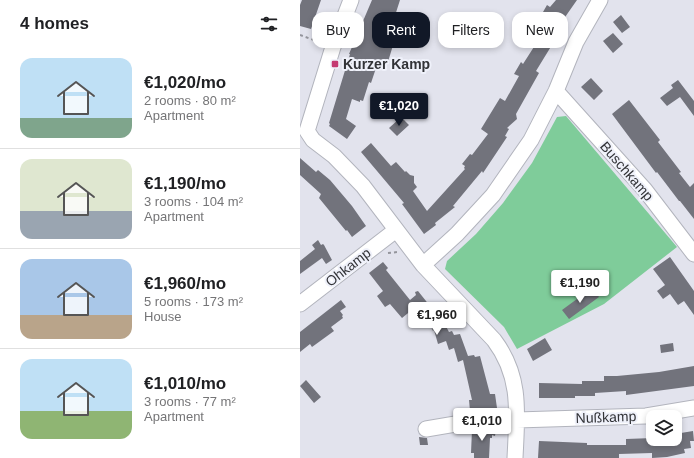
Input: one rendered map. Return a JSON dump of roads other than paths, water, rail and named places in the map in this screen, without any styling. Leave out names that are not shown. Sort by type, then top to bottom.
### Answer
[{"type":"street","points":[[351,0],[304,131],[334,156],[363,186],[423,265],[494,340],[502,351],[511,371],[515,386],[517,420],[515,458]]},
{"type":"street","points":[[423,265],[457,234],[493,195],[531,140],[556,91],[576,42],[600,0]]},
{"type":"street","name":"Buschkamp","points":[[556,91],[645,190],[694,254]]},
{"type":"street","name":"Ohkamp","points":[[300,304],[396,230]]},
{"type":"street","name":"Nußkamp","points":[[426,429],[479,420],[646,416],[694,408]]},
{"type":"place","name":"Kurzer Kamp","points":[[335,64]]}]
